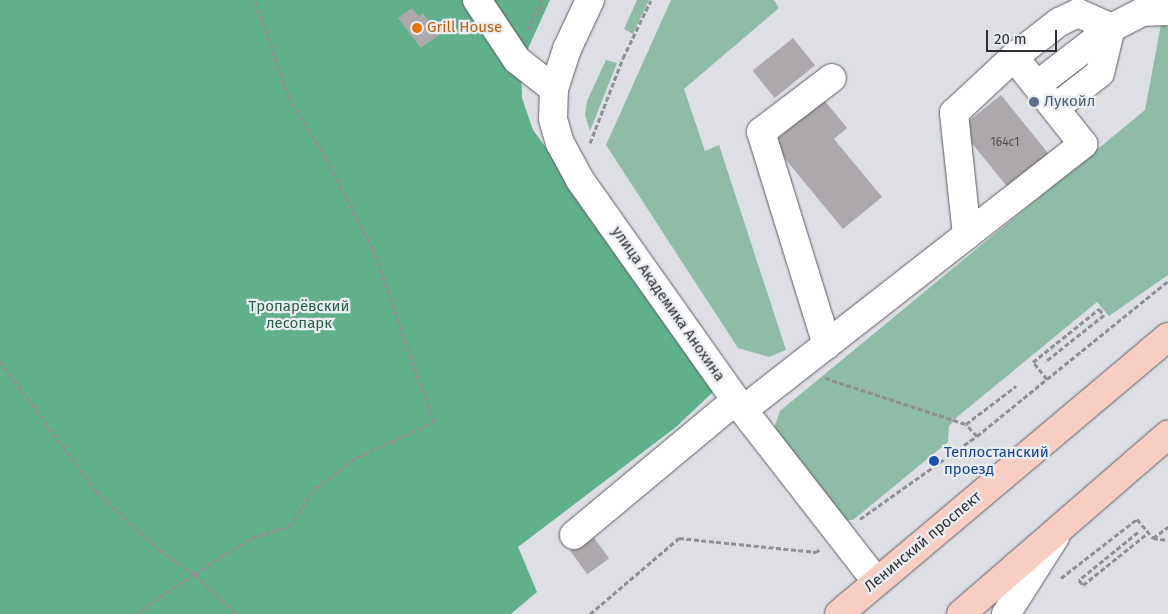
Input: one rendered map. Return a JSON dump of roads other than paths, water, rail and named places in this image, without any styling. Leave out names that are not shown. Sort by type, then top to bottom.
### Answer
[{"type":"main road","name":"Ленинский проспект","points":[[839,614],[1168,337]]},
{"type":"main road","points":[[961,614],[1168,435]]},
{"type":"street","points":[[477,0],[517,60],[554,89]]},
{"type":"street","name":"улица Академика Анохина","points":[[590,0],[567,49],[554,89],[552,119],[560,143],[580,180],[740,405],[838,535],[876,581]]},
{"type":"street","points":[[1036,86],[1111,28],[1142,12],[1168,11]]},
{"type":"street","points":[[967,235],[954,113],[1014,57],[1059,22],[1078,13],[1111,28]]},
{"type":"street","points":[[1055,108],[1100,73],[1111,28]]},
{"type":"street","points":[[574,535],[740,405],[827,345],[1083,144],[1014,57]]},
{"type":"street","points":[[827,345],[761,132],[832,78]]},
{"type":"street","points":[[1006,614],[1064,523]]},
{"type":"place","name":"Grill House","points":[[417,28]]},
{"type":"place","name":"Лукойл","points":[[1034,102]]},
{"type":"place","name":"Теплостанский проезд","points":[[934,461]]},
{"type":"park label","name":"Тропарёвский лесопарк","points":[[299,314]]}]
